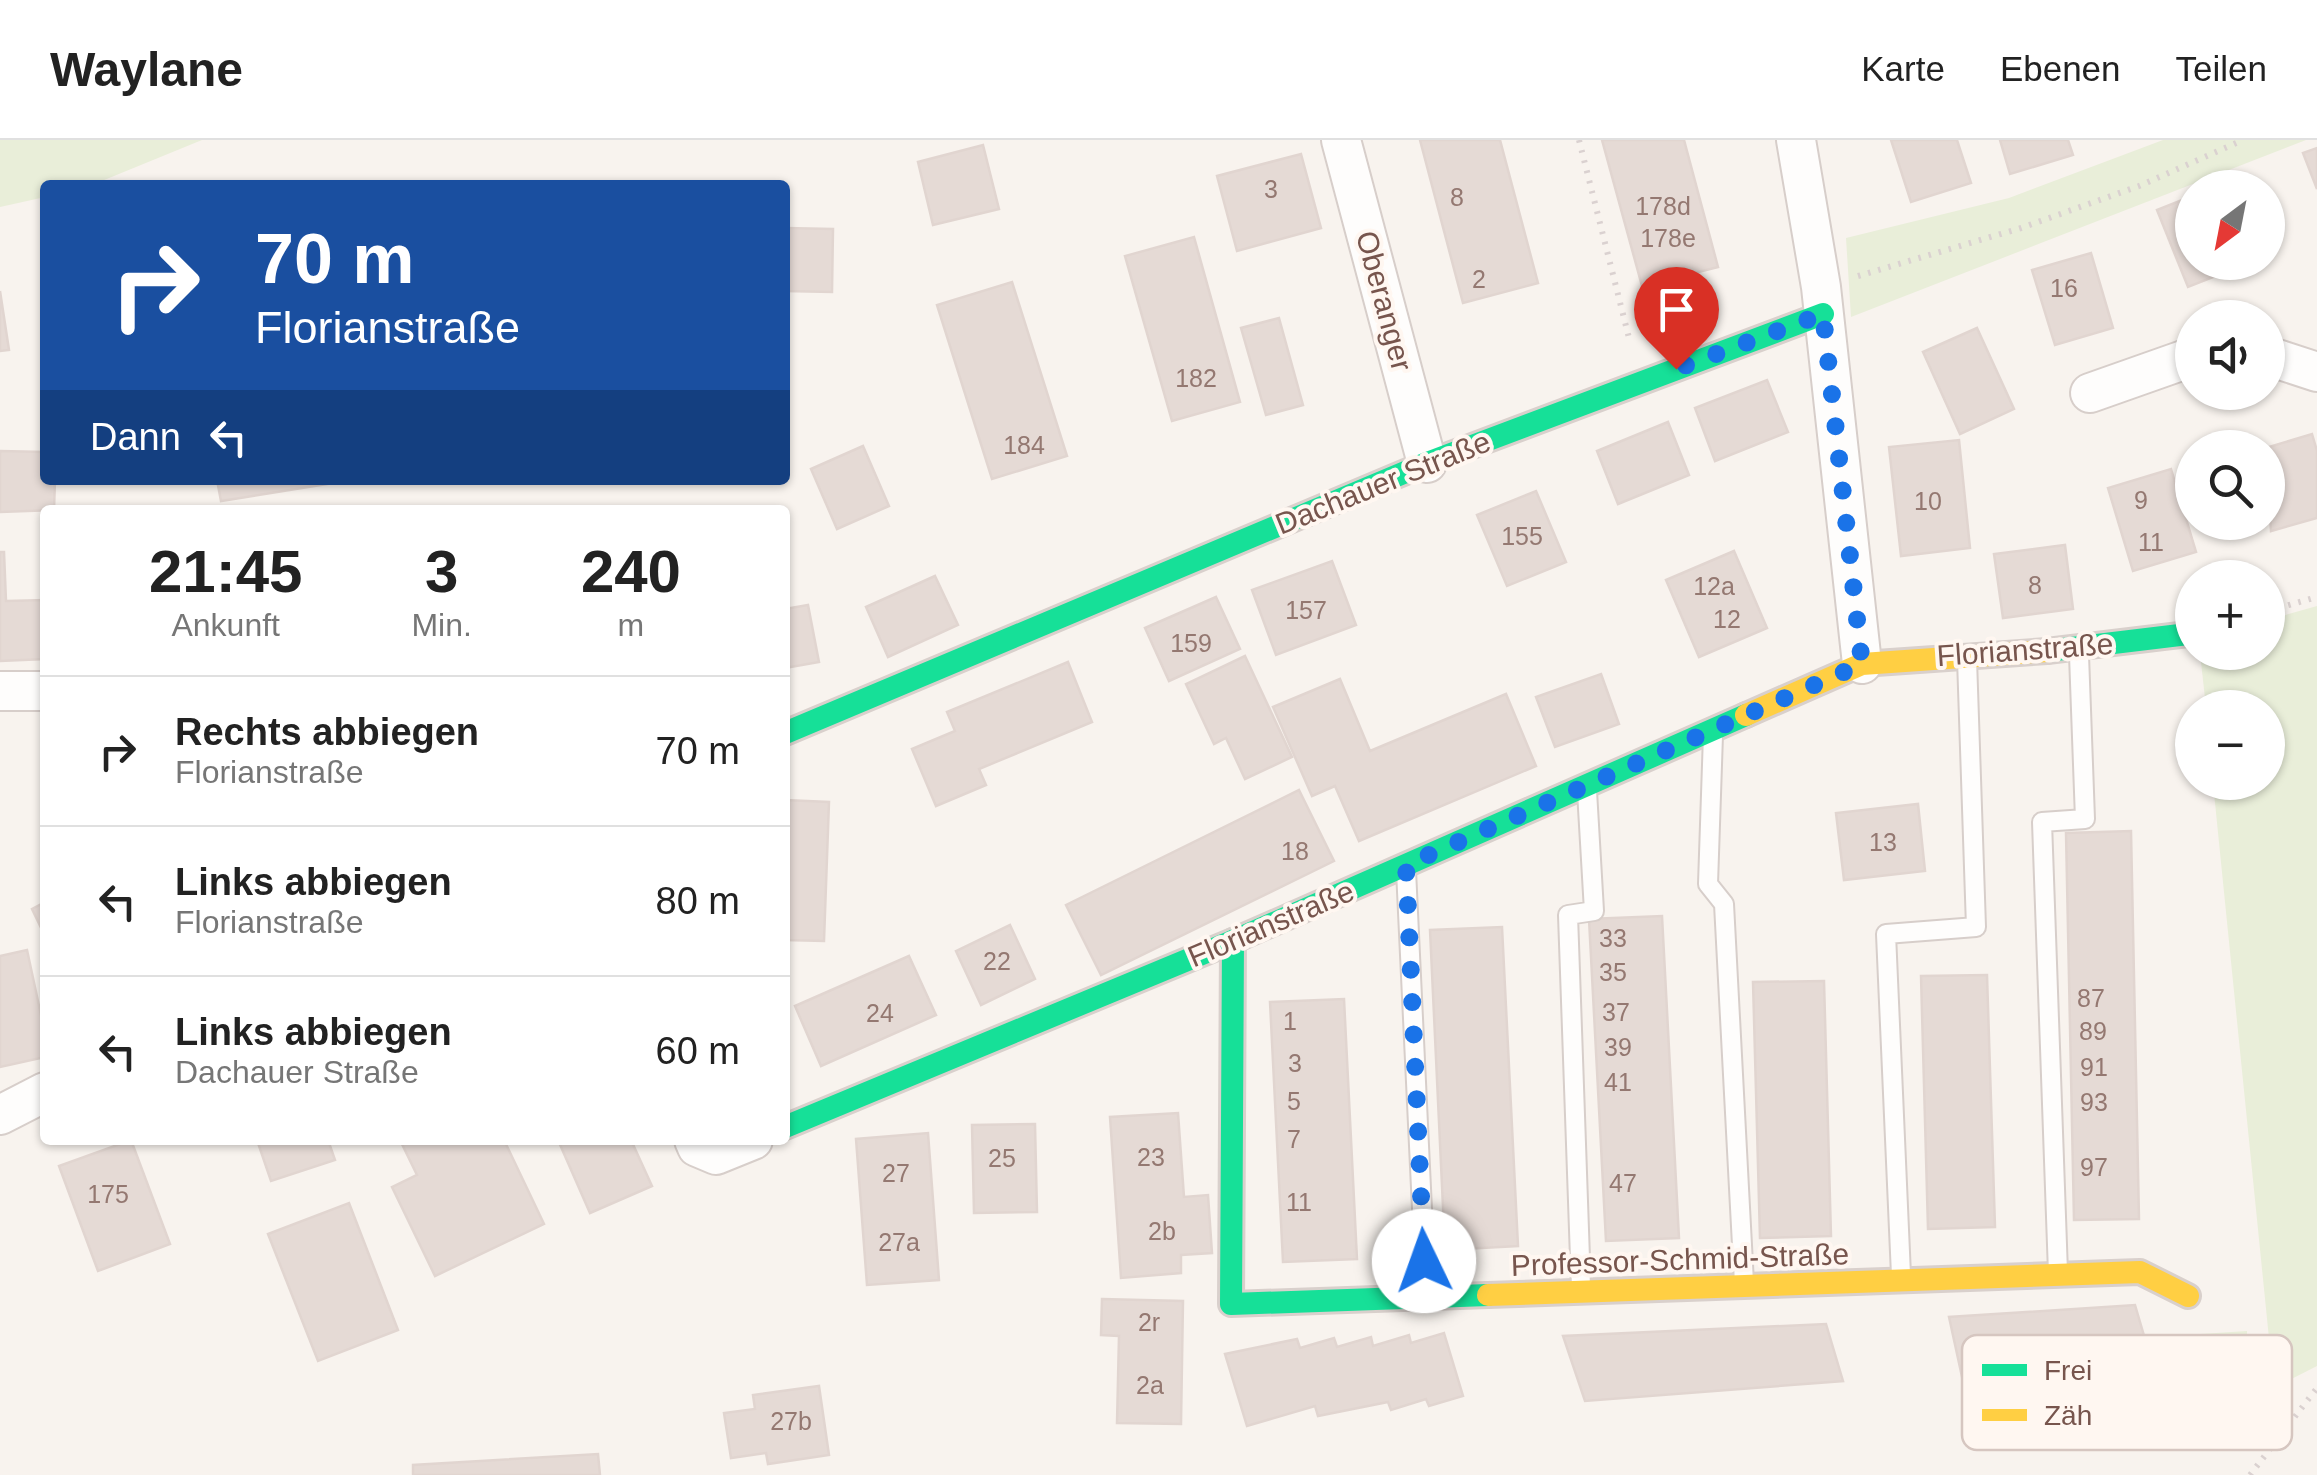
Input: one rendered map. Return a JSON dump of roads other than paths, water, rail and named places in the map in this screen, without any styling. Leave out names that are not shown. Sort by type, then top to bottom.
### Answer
[{"type":"street","name":"Oberanger","points":[[1341,140],[1428,462]]},
{"type":"street","points":[[1796,140],[1822,301],[1862,664]]},
{"type":"street","name":"Dachauer Straße","points":[[790,731],[1428,462],[1640,383],[1822,301]]},
{"type":"street","points":[[2285,362],[2317,372]]},
{"type":"street","points":[[2090,392],[2175,363]]},
{"type":"street","name":"Florianstraße","points":[[790,1124],[1232,941],[1862,664],[2078,649],[2175,636]]},
{"type":"street","points":[[0,691],[40,692]]},
{"type":"street","name":"Professor-Schmid-Straße","points":[[1232,941],[1231,1304],[1744,1289],[2140,1272],[2188,1296]]},
{"type":"street","points":[[0,1115],[40,1095]]},
{"type":"street","points":[[696,1145],[716,1155],[741,1145]]},
{"type":"lane","points":[[2058,1276],[2042,822],[2085,819],[2078,649]]},
{"type":"lane","points":[[1901,1282],[1886,934],[1976,927],[1967,654]]},
{"type":"lane","points":[[1713,730],[1708,884],[1724,904],[1744,1289]]},
{"type":"lane","points":[[1581,1293],[1568,915],[1594,911],[1587,786]]},
{"type":"lane","points":[[1406,865],[1426,1300]]}]
